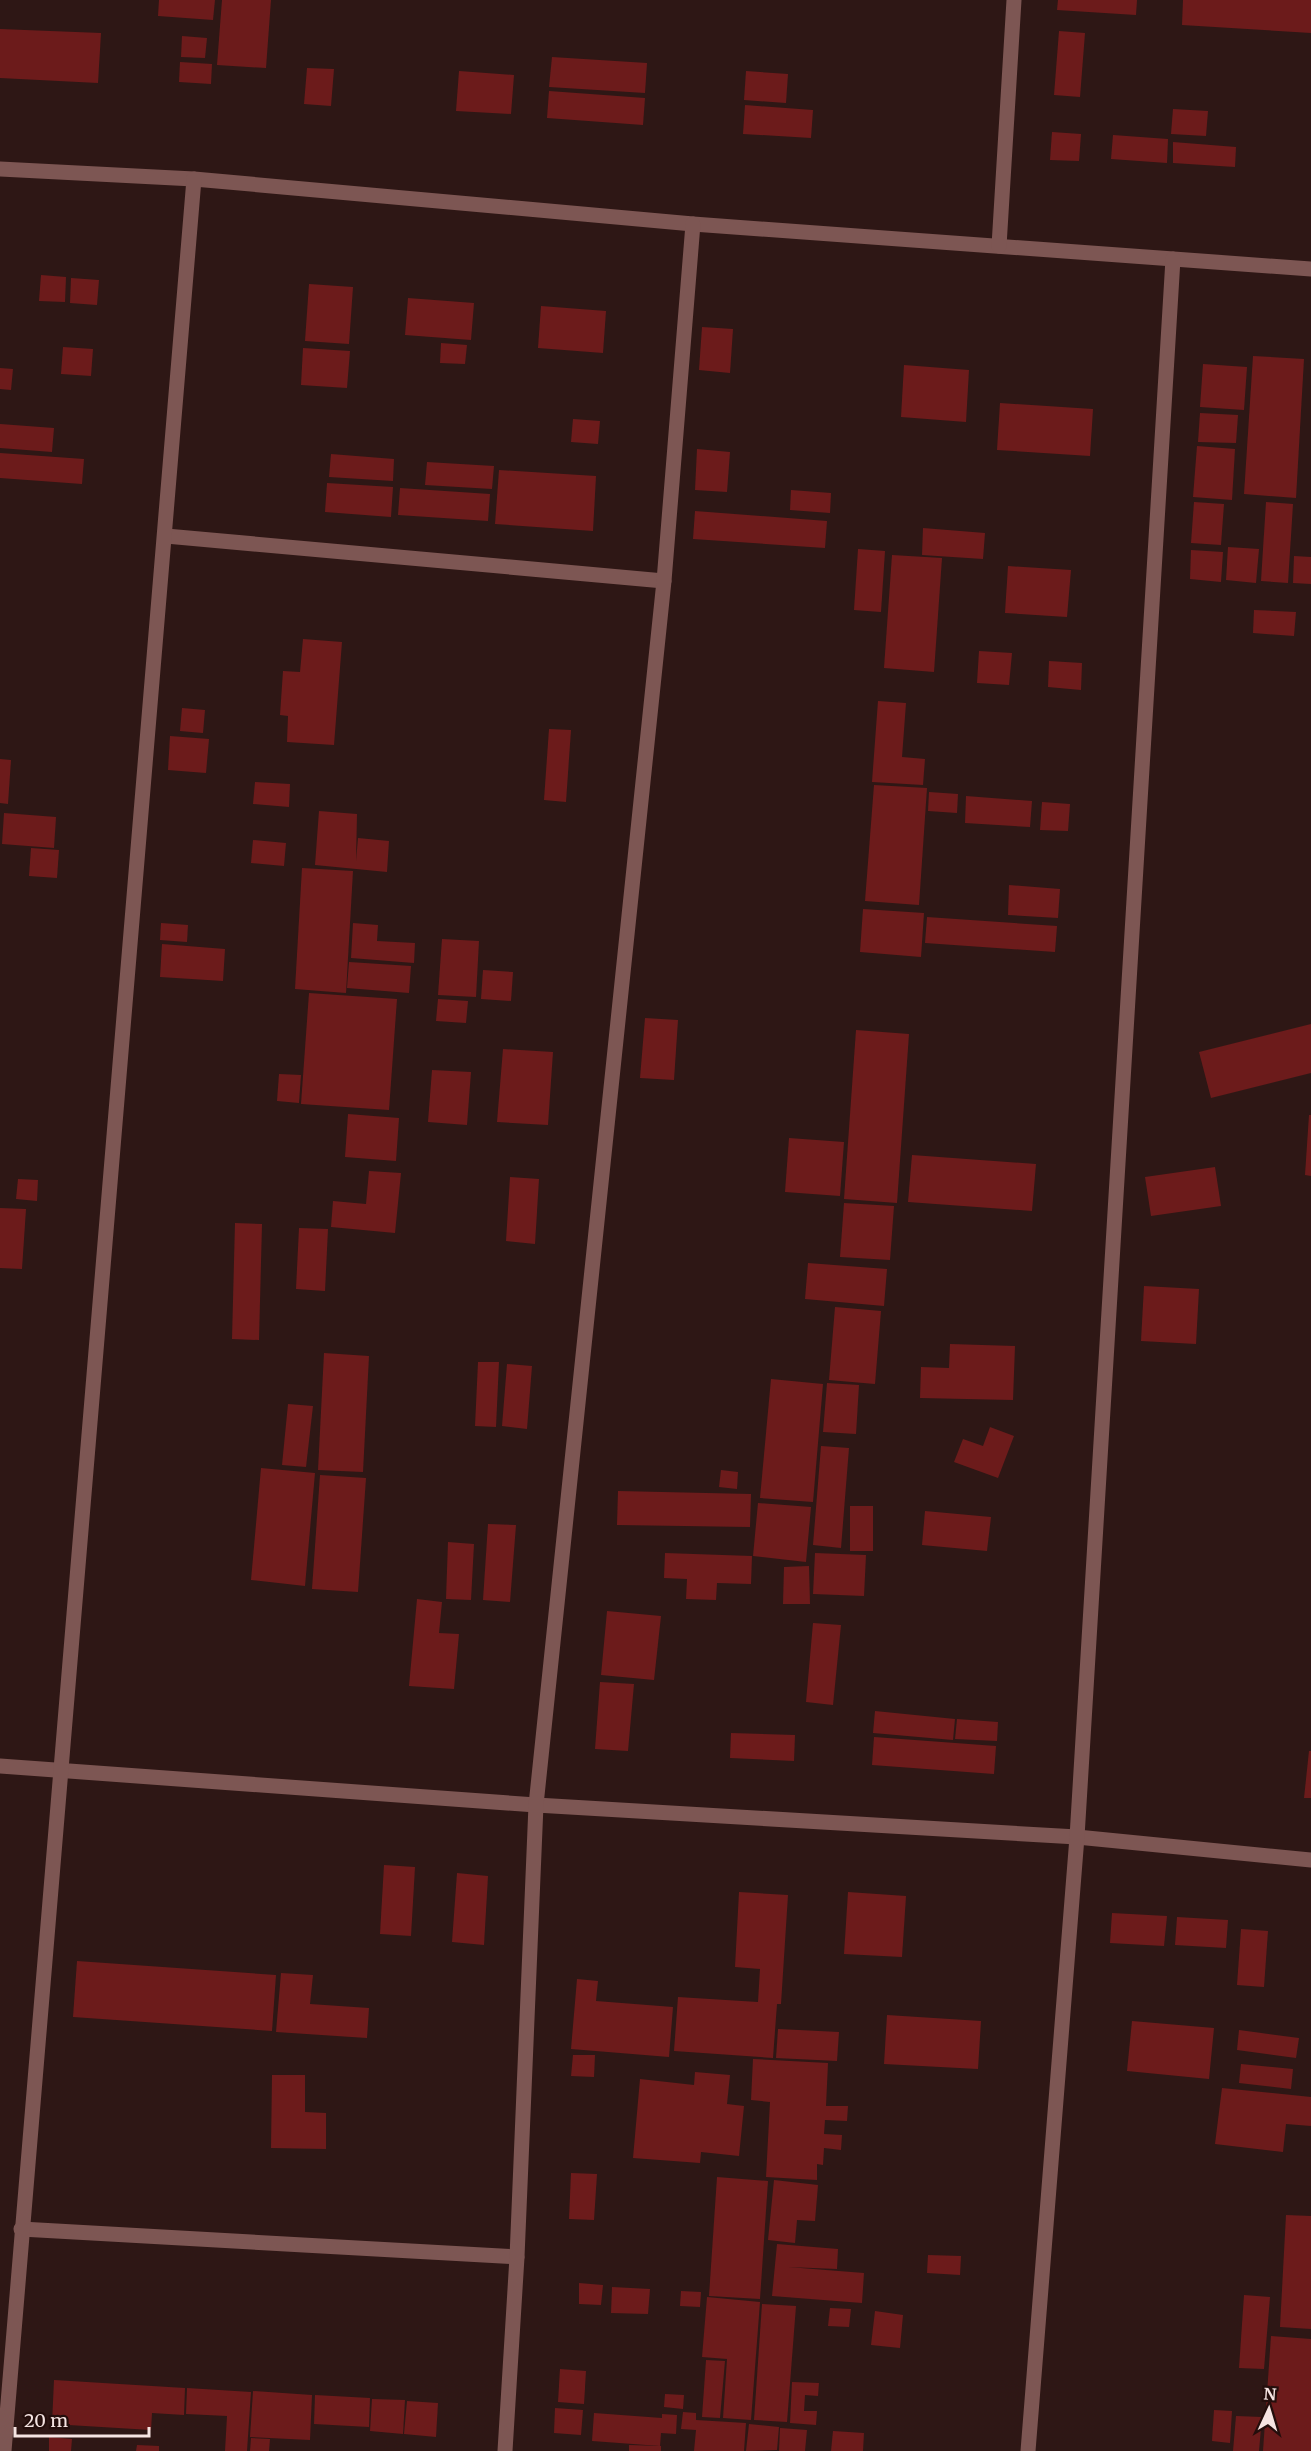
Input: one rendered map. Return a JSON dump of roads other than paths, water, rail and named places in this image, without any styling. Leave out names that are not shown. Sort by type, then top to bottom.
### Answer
[{"type":"street","points":[[999,246],[1014,0]]},
{"type":"street","points":[[0,169],[194,179],[693,224],[1311,269]]},
{"type":"street","points":[[4,2451],[59,1771],[194,179]]},
{"type":"street","points":[[505,2451],[517,2257],[536,1805],[664,581],[693,224]]},
{"type":"street","points":[[1028,2451],[1077,1837],[1173,259]]},
{"type":"street","points":[[165,536],[664,581]]},
{"type":"street","points":[[0,1766],[536,1805],[1077,1837],[1311,1860]]},
{"type":"street","points":[[21,2229],[517,2257]]}]
